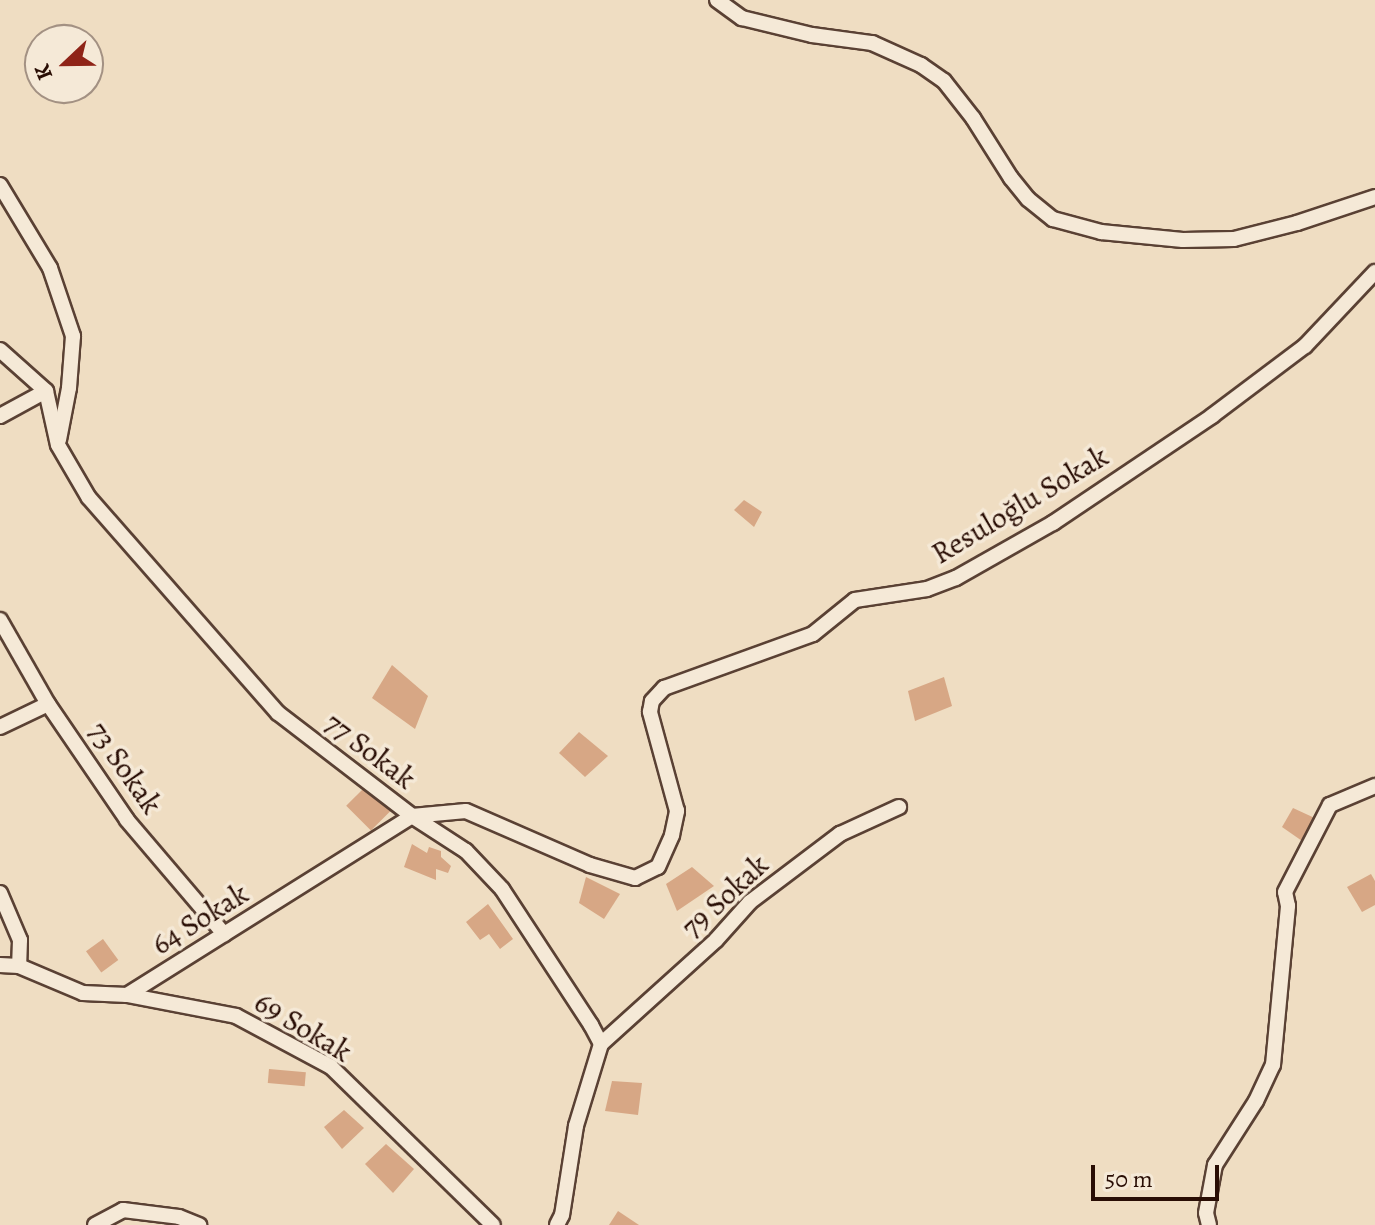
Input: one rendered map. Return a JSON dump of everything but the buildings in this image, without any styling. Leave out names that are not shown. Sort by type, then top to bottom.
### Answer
[{"type":"street","points":[[717,0],[742,18],[812,35],[872,43],[921,65],[944,81],[973,118],[1011,178],[1028,199],[1053,219],[1101,232],[1183,240],[1234,239],[1297,223],[1375,197]]},
{"type":"street","points":[[0,185],[50,268],[73,336],[69,388],[58,445]]},
{"type":"street","name":"Resuloğlu Sokak","points":[[412,816],[466,811],[590,865],[635,878],[658,867],[672,835],[677,811],[650,712],[652,701],[664,688],[813,634],[855,600],[927,589],[956,578],[1053,523],[1212,416],[1305,346],[1375,272]]},
{"type":"street","points":[[0,350],[46,391],[0,416]]},
{"type":"street","name":"77 Sokak","points":[[46,391],[58,445],[89,498],[278,713],[412,816],[466,851],[502,889],[601,1044]]},
{"type":"street","name":"73 Sokak","points":[[0,620],[48,704],[127,820],[224,934]]},
{"type":"street","points":[[0,727],[48,704]]},
{"type":"street","points":[[1209,1225],[1206,1213],[1215,1165],[1256,1101],[1273,1065],[1288,906],[1285,892],[1330,805],[1375,786]]},
{"type":"street","name":"79 Sokak","points":[[601,1044],[716,940],[750,902],[840,834],[899,807]]},
{"type":"street","name":"64 Sokak","points":[[127,995],[412,816]]},
{"type":"street","points":[[0,893],[20,940],[19,966]]},
{"type":"street","points":[[0,965],[19,966],[83,993],[127,995]]},
{"type":"street","name":"69 Sokak","points":[[127,995],[236,1016],[331,1067],[493,1225]]},
{"type":"street","points":[[557,1225],[562,1215],[576,1126],[601,1044]]},
{"type":"street","points":[[95,1225],[123,1210],[179,1217],[199,1225]]}]
